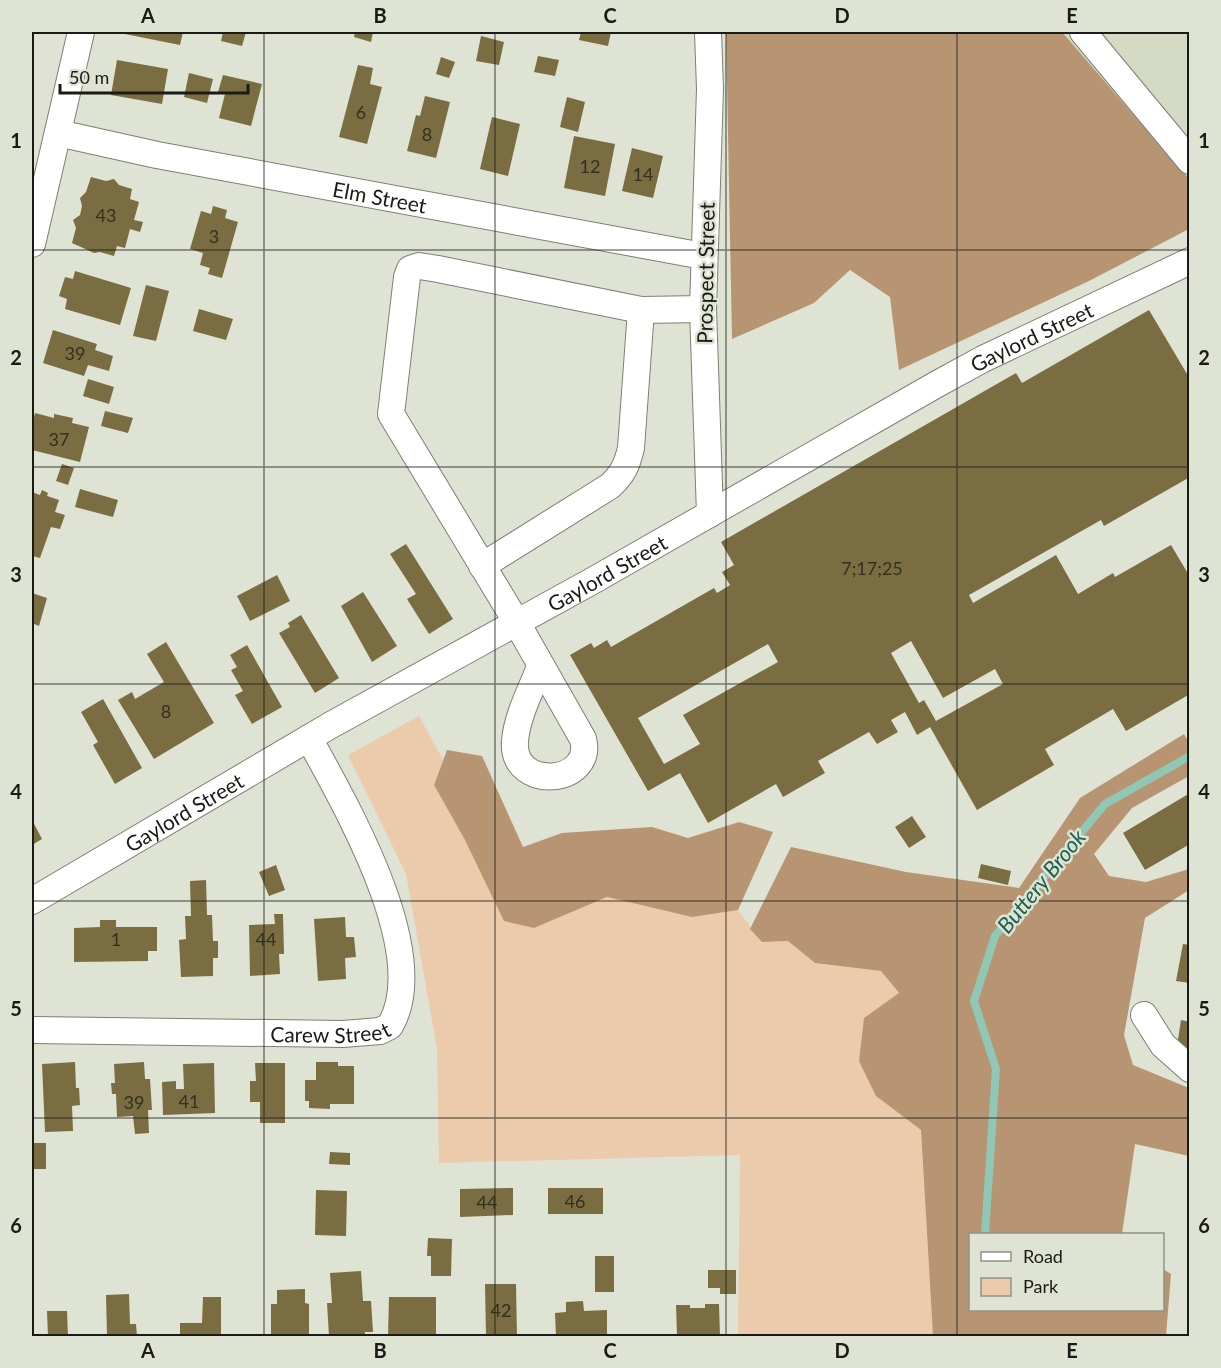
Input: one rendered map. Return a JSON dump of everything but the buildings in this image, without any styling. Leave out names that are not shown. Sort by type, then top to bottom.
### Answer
[{"type":"street","points":[[32,244],[81,32]]},
{"type":"street","name":"Prospect Street","points":[[708,32],[710,89],[703,309],[710,513]]},
{"type":"street","points":[[1083,32],[1190,161]]},
{"type":"street","name":"Elm Street","points":[[57,134],[157,155],[703,256]]},
{"type":"street","name":"Gaylord Street","points":[[32,901],[309,738],[517,623],[982,359],[1190,261]]},
{"type":"street","points":[[540,667],[517,623],[391,414],[407,277],[411,269],[419,266],[641,310],[703,309]]},
{"type":"street","points":[[482,566],[610,486],[628,464],[641,310]]},
{"type":"street","name":"Carew Street","points":[[32,1030],[343,1034],[380,1031],[390,1026],[398,1002],[401,978],[394,928],[386,899],[350,816],[309,738]]},
{"type":"street","points":[[1143,1015],[1163,1046],[1190,1069]]},
{"type":"shaded area","points":[[726,32],[1062,32],[1189,179],[1189,229],[1091,280],[899,370],[890,297],[850,270],[814,303],[732,339]]},
{"type":"shaded area","points":[[1062,32],[1189,32],[1189,179]]},
{"type":"shaded area","points":[[1184,734],[1189,743],[1189,776],[1132,808],[1094,854],[1109,876],[1146,882],[1189,869],[1189,890],[1145,918],[1124,1035],[1133,1065],[1189,1088],[1189,1156],[1135,1144],[1122,1233],[969,1233],[969,1311],[1164,1311],[1164,1270],[1171,1274],[1166,1336],[933,1336],[921,1130],[876,1096],[859,1061],[864,1018],[899,993],[881,971],[815,963],[788,941],[762,942],[750,929],[791,847],[906,872],[1019,888],[1080,798]]},
{"type":"shaded area","points":[[447,750],[482,756],[523,847],[562,833],[652,827],[688,838],[739,822],[773,832],[738,910],[692,917],[607,897],[534,928],[504,921],[465,840],[434,785]]},
{"type":"green space","points":[[419,716],[443,760],[434,785],[465,840],[534,928],[607,897],[692,917],[738,910],[762,942],[788,941],[815,963],[881,971],[899,994],[876,1096],[921,1130],[933,1336],[738,1336],[740,1155],[439,1163],[437,1049],[406,874],[348,755]]},
{"type":"waterway","name":"Buttery Brook","points":[[985,1233],[996,1069],[974,1001],[995,936],[1105,804],[1190,756]]}]
